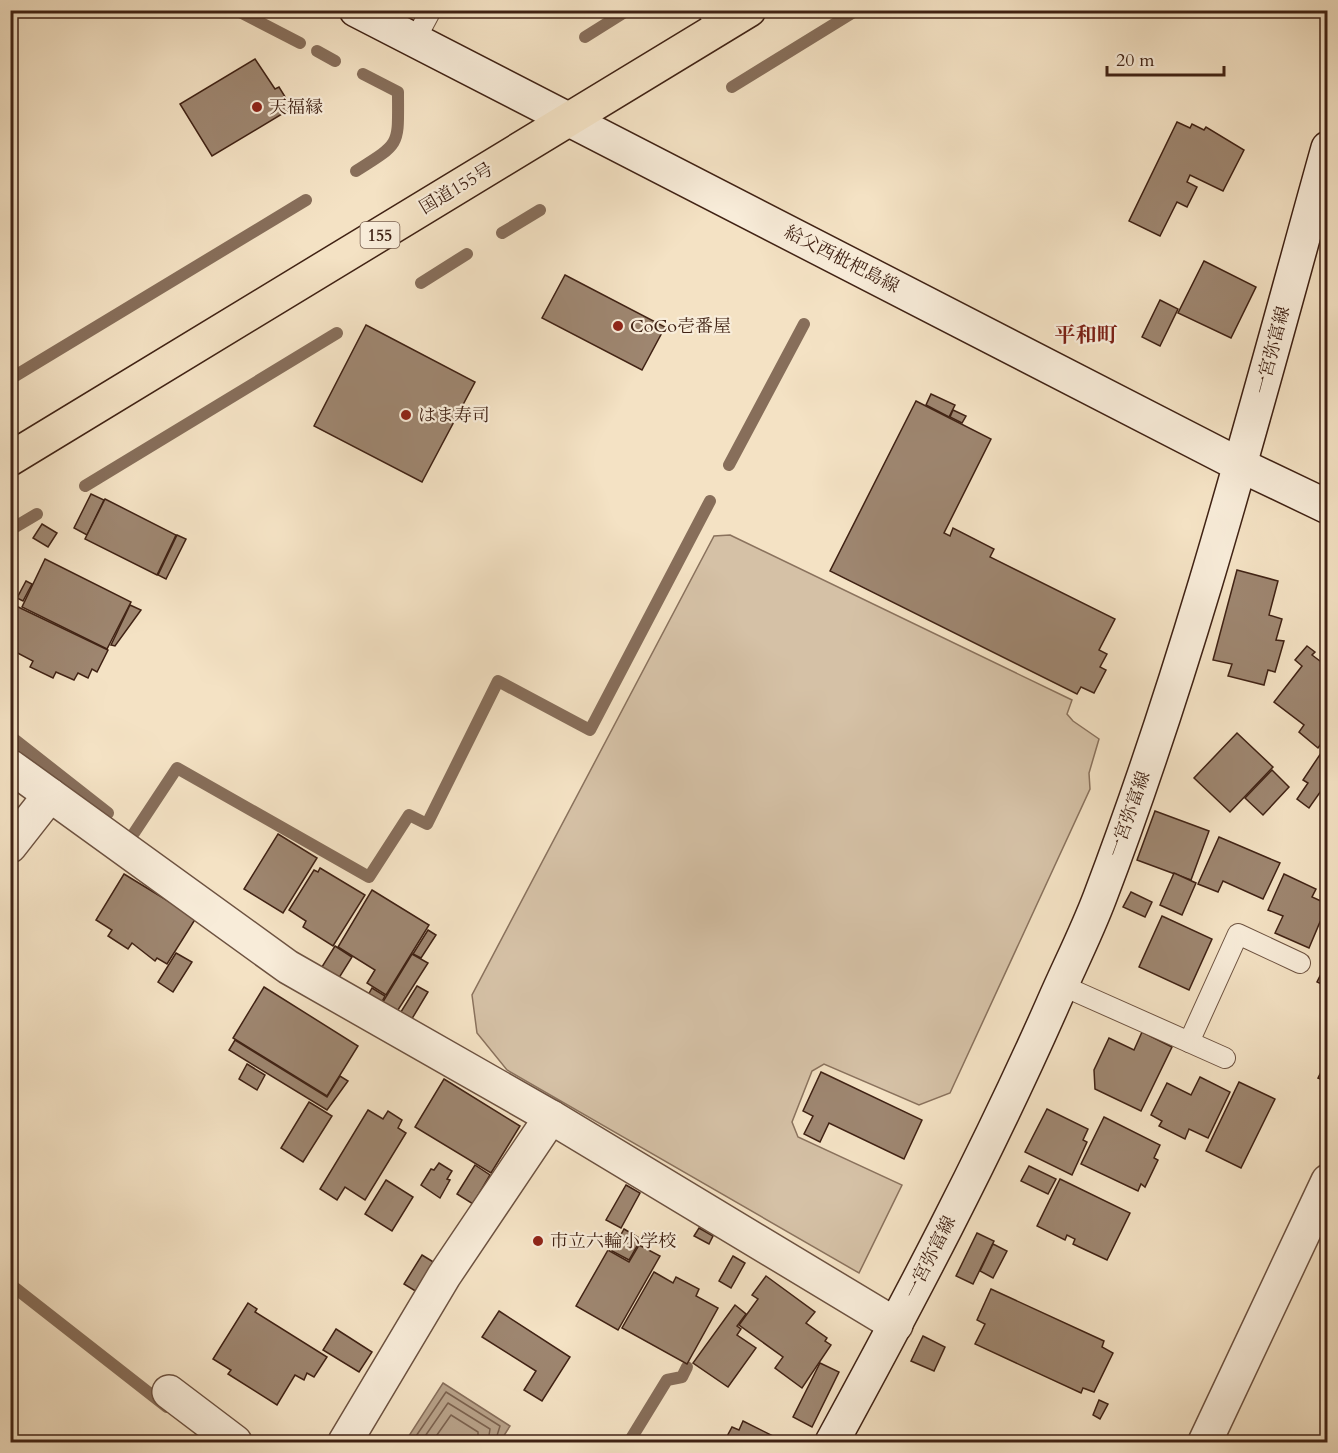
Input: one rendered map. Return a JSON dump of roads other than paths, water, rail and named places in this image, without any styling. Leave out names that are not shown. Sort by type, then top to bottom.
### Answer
[{"type":"highway","name":"国道155号","points":[[10,459],[571,119],[714,19],[748,10]]},
{"type":"main road","name":"給父西枇杷島線","points":[[356,10],[1240,465],[1328,507]]},
{"type":"main road","name":"一宮弥富線","points":[[832,1443],[896,1325],[1016,1088],[1098,900],[1147,766],[1240,465],[1328,148]]},
{"type":"main road","points":[[10,766],[288,967],[551,1117],[896,1325]]},
{"type":"main road","points":[[10,846],[50,795]]},
{"type":"main road","points":[[345,1443],[444,1276],[551,1117]]},
{"type":"main road","points":[[1205,1443],[1328,1181]]},
{"type":"main road","points":[[169,1392],[235,1443]]},
{"type":"lane","points":[[415,40],[431,10]]},
{"type":"lane","points":[[1189,1042],[1238,934],[1300,963]]},
{"type":"lane","points":[[1061,985],[1225,1058]]},
{"type":"water","points":[[443,1383],[510,1426],[500,1442],[405,1442]]},
{"type":"waterway","points":[[236,10],[300,43]]},
{"type":"waterway","points":[[585,37],[628,10]]},
{"type":"waterway","points":[[732,87],[857,10]]},
{"type":"waterway","points":[[317,51],[335,61]]},
{"type":"waterway","points":[[356,171],[390,147],[397,133],[398,123],[398,92],[363,74]]},
{"type":"waterway","points":[[10,379],[306,200]]},
{"type":"waterway","points":[[502,233],[540,210]]},
{"type":"waterway","points":[[421,283],[467,254]]},
{"type":"waterway","points":[[729,465],[804,324]]},
{"type":"waterway","points":[[85,486],[337,333]]},
{"type":"waterway","points":[[134,833],[177,768],[369,877],[409,815],[427,824],[498,681],[590,730],[710,501]]},
{"type":"waterway","points":[[10,530],[37,514]]},
{"type":"waterway","points":[[10,736],[108,813]]},
{"type":"waterway","points":[[10,1284],[167,1407]]},
{"type":"waterway","points":[[629,1442],[667,1380],[682,1377],[687,1367]]},
{"type":"place","name":"天福縁","points":[[257,107]]},
{"type":"place","name":"CoCo壱番屋","points":[[618,326]]},
{"type":"place","name":"はま寿司","points":[[406,415]]},
{"type":"place","name":"市立六輪小学校","points":[[538,1241]]},
{"type":"district","name":"平和町","points":[[1086,335]]}]
